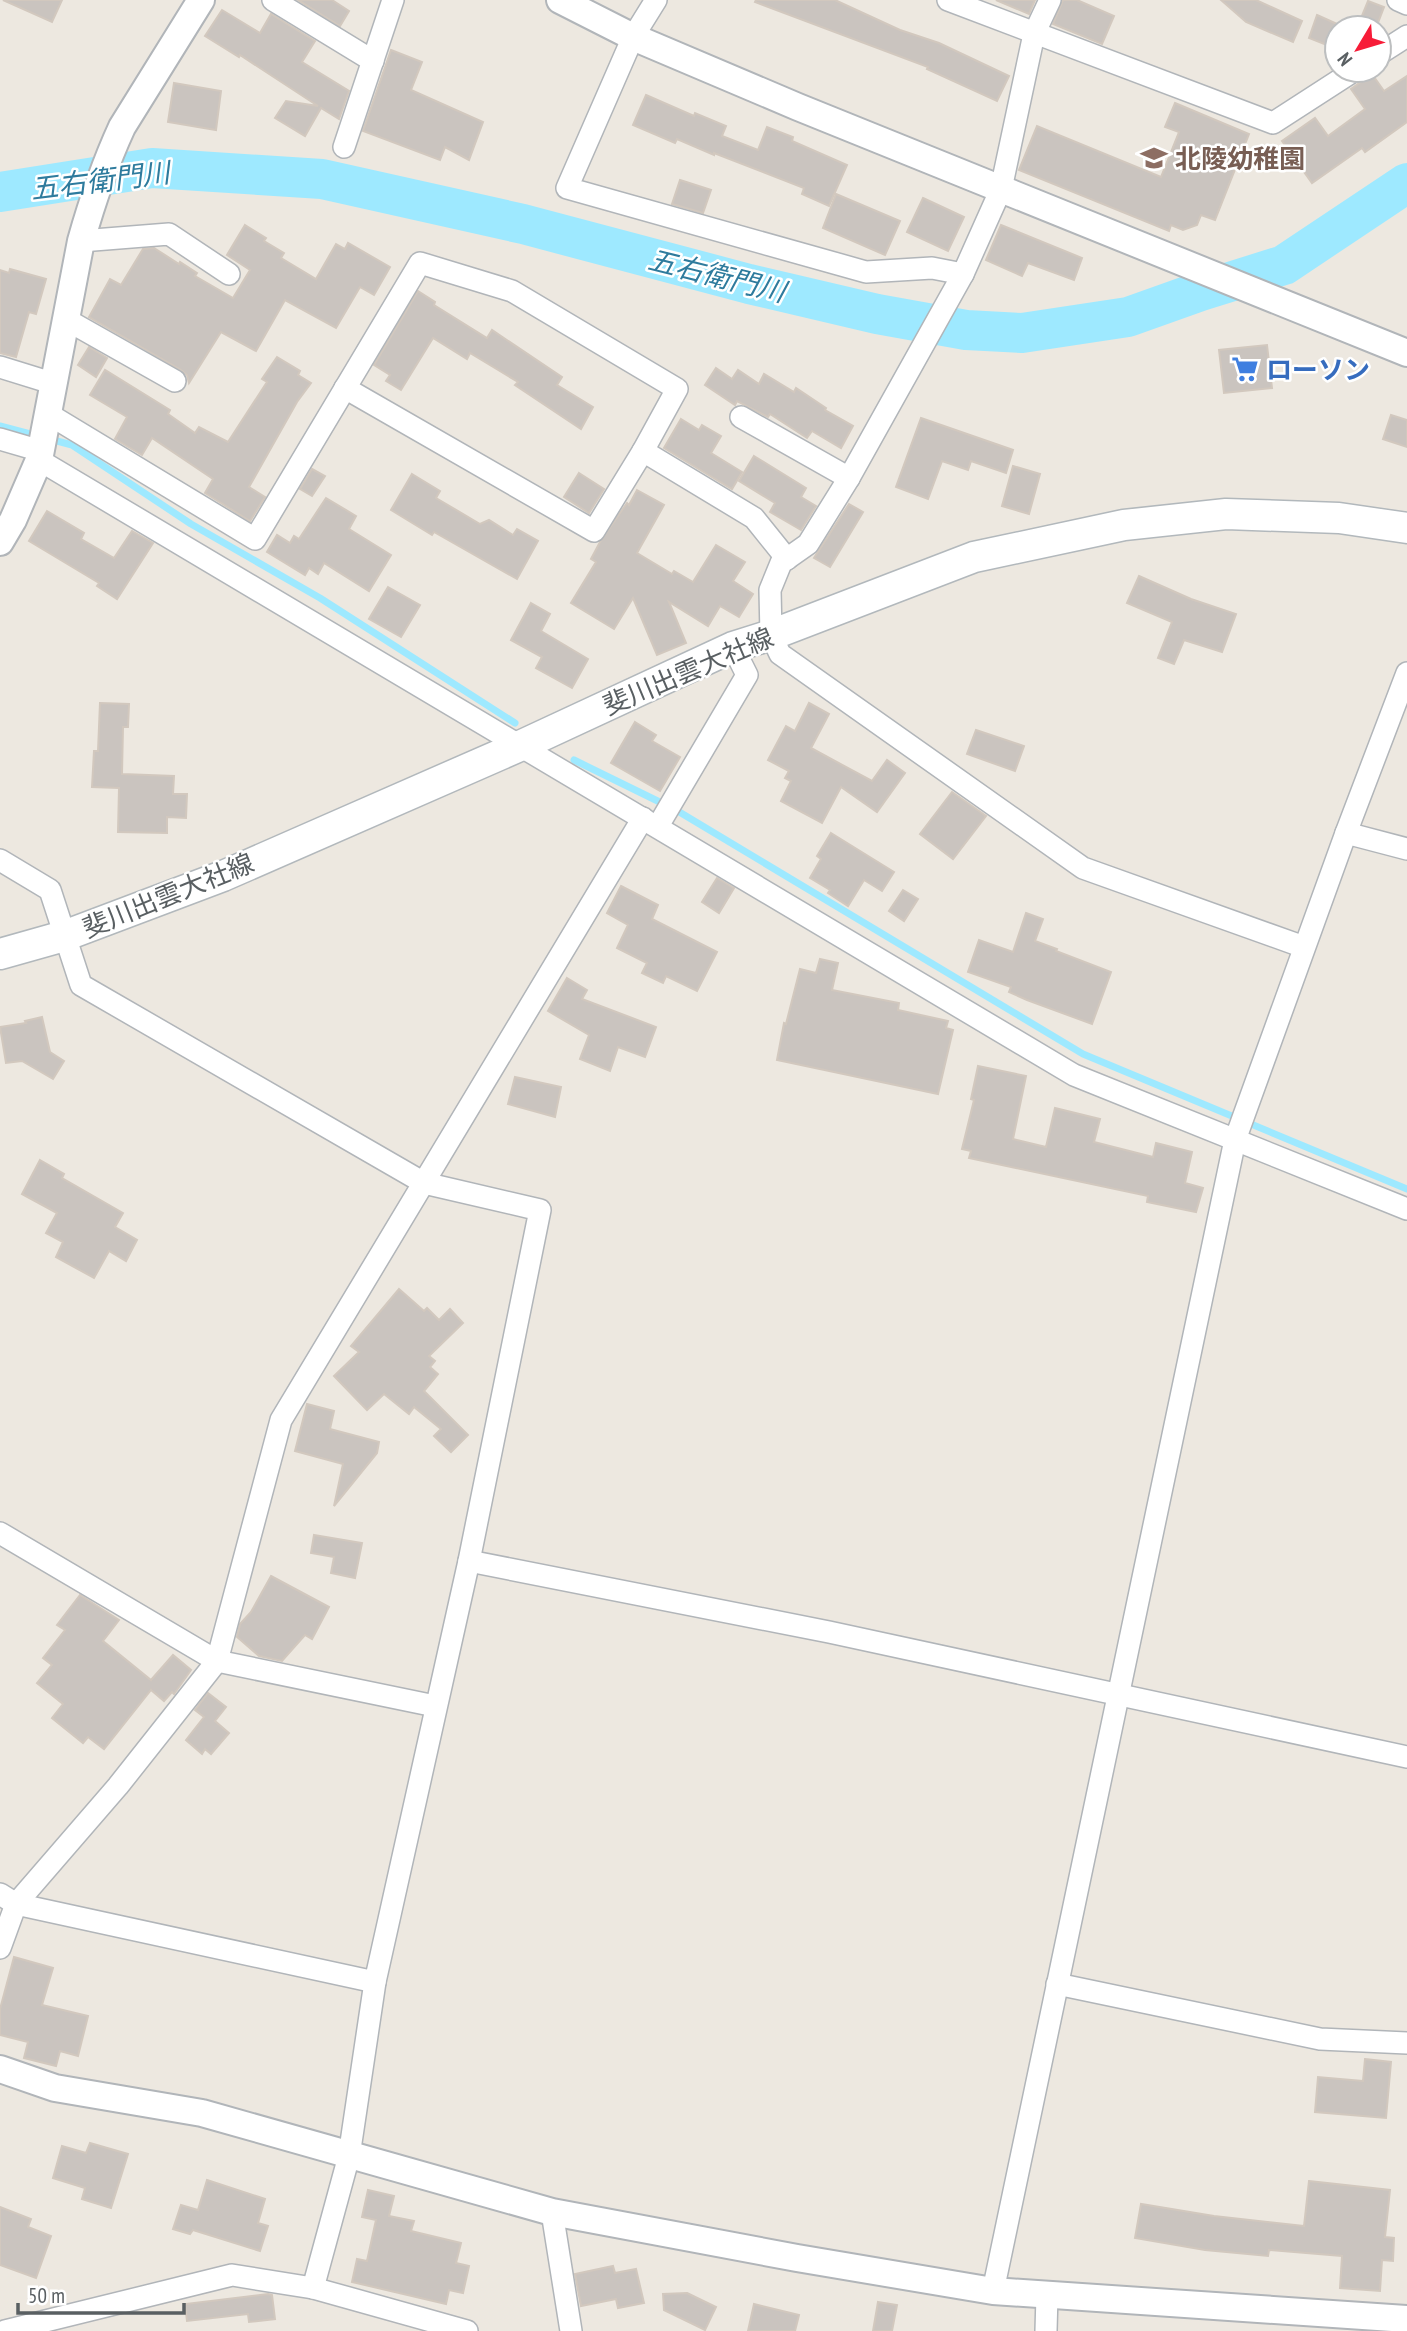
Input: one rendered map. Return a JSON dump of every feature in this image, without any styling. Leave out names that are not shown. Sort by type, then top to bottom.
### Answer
[{"type":"main road","name":"斐川出雲大社線","points":[[0,954],[64,936],[223,876],[522,745],[733,646],[771,635],[974,556],[1125,525],[1226,514],[1339,518],[1407,528]]},
{"type":"street","points":[[0,542],[13,520],[40,455],[50,415],[81,241],[90,207],[112,147],[201,0]]},
{"type":"street","points":[[274,0],[373,61]]},
{"type":"street","points":[[344,147],[393,0]]},
{"type":"street","points":[[560,0],[632,37],[1407,353]]},
{"type":"street","points":[[656,0],[632,37],[567,188],[866,272],[932,268],[963,274]]},
{"type":"street","points":[[948,0],[1273,124],[1334,84]]},
{"type":"street","points":[[1050,0],[1034,34],[1001,189],[963,274],[849,478],[808,544],[781,563],[770,590],[771,635],[780,654],[1083,868],[1304,947]]},
{"type":"street","points":[[1398,0],[1407,4]]},
{"type":"street","points":[[81,241],[169,234],[229,274]]},
{"type":"street","points":[[50,415],[255,539],[345,388],[420,264],[512,291],[677,389],[594,531],[345,388]]},
{"type":"street","points":[[67,320],[175,381]]},
{"type":"street","points":[[0,367],[55,384]]},
{"type":"street","points":[[741,417],[849,478]]},
{"type":"street","points":[[0,439],[40,455],[1074,1075],[1407,1209]]},
{"type":"street","points":[[643,451],[754,518],[787,559]]},
{"type":"street","points":[[0,1948],[8,1899],[118,1786],[217,1661],[281,1420],[424,1183],[650,822],[747,675],[733,646]]},
{"type":"street","points":[[993,2291],[1234,1140],[1407,673]]},
{"type":"street","points":[[1346,833],[1407,849]]},
{"type":"street","points":[[0,860],[50,890],[81,985],[424,1183],[540,1210],[469,1561],[375,1982],[349,2156],[313,2288]]},
{"type":"street","points":[[0,1533],[217,1661],[435,1706]]},
{"type":"street","points":[[469,1561],[829,1632],[1407,1757]]},
{"type":"street","points":[[8,1899],[375,1982]]},
{"type":"street","points":[[1057,1984],[1320,2039],[1407,2043]]},
{"type":"street","points":[[0,2069],[55,2088],[202,2113],[552,2212],[797,2259],[993,2291],[1407,2319]]},
{"type":"street","points":[[552,2212],[571,2331]]},
{"type":"street","points":[[5,2331],[232,2275],[313,2288],[467,2331]]},
{"type":"street","points":[[1046,2331],[1047,2295]]},
{"type":"street","points":[[1405,2331],[1407,2325]]},
{"type":"building","points":[[3,0],[62,0],[52,22]]},
{"type":"building","points":[[298,0],[332,0],[349,11],[340,26]]},
{"type":"building","points":[[835,0],[900,30],[939,43],[1009,76],[997,101],[927,69],[928,67],[755,2]]},
{"type":"building","points":[[996,0],[1035,0],[1029,14]]},
{"type":"building","points":[[1063,0],[1077,0],[1114,16],[1102,44],[1053,24]]},
{"type":"building","points":[[1221,0],[1256,0],[1302,21],[1293,42],[1246,22]]},
{"type":"building","points":[[1368,1],[1384,7],[1381,14],[1363,14]]},
{"type":"building","points":[[222,10],[260,33],[271,14],[315,41],[302,62],[349,91],[339,119],[321,108],[305,136],[275,118],[286,101],[318,106],[240,55],[239,57],[205,36]]},
{"type":"building","points":[[1317,15],[1323,18],[1323,44],[1309,38]]},
{"type":"building","points":[[391,50],[422,62],[411,90],[483,122],[469,160],[445,147],[440,160],[363,131]]},
{"type":"building","points":[[1407,76],[1407,122],[1365,152],[1362,148],[1312,183],[1282,141],[1315,118],[1328,136],[1365,109],[1351,89],[1358,84],[1379,84],[1384,91]]},
{"type":"building","points":[[174,83],[221,91],[216,130],[168,122]]},
{"type":"building","points":[[646,95],[694,116],[695,113],[726,126],[722,136],[758,150],[767,127],[793,137],[792,141],[847,165],[829,206],[802,194],[804,188],[677,139],[675,143],[633,125]]},
{"type":"building","points":[[1175,103],[1249,134],[1215,220],[1201,215],[1197,225],[1183,230],[1171,225],[1169,231],[1019,170],[1037,126],[1161,177],[1179,132],[1165,127]]},
{"type":"building","points":[[680,180],[711,190],[703,213],[672,204]]},
{"type":"building","points":[[836,194],[900,221],[885,255],[823,228]]},
{"type":"building","points":[[923,198],[964,217],[948,251],[907,232]]},
{"type":"building","points":[[245,225],[284,253],[281,258],[316,279],[336,244],[345,249],[348,243],[390,267],[374,295],[360,287],[336,328],[285,300],[256,351],[221,332],[189,383],[187,375],[181,370],[89,317],[110,279],[121,285],[143,249],[154,248],[179,264],[180,262],[197,273],[195,276],[233,298],[250,270],[227,255]]},
{"type":"building","points":[[1001,225],[1082,258],[1074,280],[1028,263],[1022,276],[986,260]]},
{"type":"building","points":[[10,269],[46,279],[36,314],[29,312],[16,357],[0,353],[0,270],[9,273]]},
{"type":"building","points":[[418,291],[435,302],[434,305],[487,338],[492,330],[562,377],[557,385],[593,407],[581,429],[515,385],[518,382],[470,353],[467,359],[433,338],[401,390],[386,381],[390,375],[374,365]]},
{"type":"building","name":"ローソン","points":[[1267,345],[1272,388],[1224,393],[1219,350]]},
{"type":"building","points":[[89,347],[107,358],[96,377],[78,365]]},
{"type":"building","points":[[277,357],[300,371],[298,375],[311,383],[297,402],[249,487],[265,497],[250,521],[205,493],[213,479],[152,438],[142,455],[115,439],[127,417],[90,395],[105,370],[170,410],[168,414],[195,433],[199,427],[228,442],[267,382],[262,379]]},
{"type":"building","points":[[716,368],[732,379],[738,370],[759,384],[764,374],[794,392],[796,388],[826,408],[825,410],[853,426],[841,448],[812,431],[807,438],[770,414],[768,417],[737,401],[735,405],[705,385]]},
{"type":"building","points":[[1391,415],[1407,420],[1407,447],[1383,439]]},
{"type":"building","points":[[921,418],[1013,450],[1006,473],[971,461],[968,470],[942,461],[928,499],[896,487]]},
{"type":"building","points":[[681,419],[699,430],[702,425],[721,436],[711,453],[742,472],[732,489],[664,448]]},
{"type":"building","points":[[754,456],[806,488],[801,497],[816,506],[801,530],[770,512],[775,503],[739,481]]},
{"type":"building","points":[[1013,466],[1040,474],[1029,514],[1002,506]]},
{"type":"building","points":[[312,469],[325,476],[312,496],[300,489]]},
{"type":"building","points":[[579,473],[604,489],[589,513],[564,497]]},
{"type":"building","points":[[412,474],[440,491],[436,498],[480,524],[489,520],[513,535],[517,529],[538,541],[517,579],[434,532],[432,535],[391,510]]},
{"type":"building","points":[[637,490],[664,505],[637,553],[672,574],[674,571],[693,582],[716,545],[745,562],[733,581],[753,594],[739,617],[720,606],[708,626],[669,602],[686,643],[657,655],[633,598],[614,629],[571,603],[596,562],[591,559],[600,542],[627,503],[629,505]]},
{"type":"building","points":[[326,498],[356,516],[349,529],[391,555],[369,591],[324,563],[318,574],[309,568],[305,575],[267,552],[277,535],[290,543],[294,536],[299,539]]},
{"type":"building","points":[[849,504],[863,512],[830,567],[814,558]]},
{"type":"building","points":[[47,511],[84,533],[81,539],[114,558],[132,531],[153,543],[117,599],[97,586],[99,583],[29,541]]},
{"type":"building","points":[[1139,576],[1191,599],[1236,614],[1222,652],[1184,640],[1174,664],[1158,658],[1172,622],[1127,603]]},
{"type":"building","points":[[388,587],[420,605],[401,637],[369,619]]},
{"type":"building","points":[[531,603],[550,614],[541,631],[588,659],[572,688],[536,668],[542,657],[511,640]]},
{"type":"building","points":[[100,703],[129,704],[128,727],[123,727],[122,774],[174,776],[173,794],[187,794],[186,818],[167,817],[167,833],[118,832],[119,788],[92,787],[94,751],[98,751]]},
{"type":"building","points":[[809,703],[829,714],[811,748],[872,781],[887,760],[905,773],[877,812],[841,787],[822,823],[781,801],[791,781],[785,778],[789,771],[768,760],[786,726],[795,731]]},
{"type":"building","points":[[635,722],[656,735],[652,741],[680,757],[660,791],[611,763]]},
{"type":"building","points":[[976,730],[1024,746],[1015,771],[967,754]]},
{"type":"building","points":[[952,792],[986,816],[953,859],[920,834]]},
{"type":"building","points":[[831,833],[894,872],[882,891],[864,880],[848,906],[828,893],[830,890],[810,878],[821,859],[817,856]]},
{"type":"building","points":[[717,878],[734,888],[719,913],[702,902]]},
{"type":"building","points":[[621,886],[658,905],[652,919],[717,952],[697,991],[666,976],[663,983],[642,973],[647,963],[617,948],[628,925],[607,913]]},
{"type":"building","points":[[903,890],[918,899],[904,921],[889,911]]},
{"type":"building","points":[[1026,913],[1043,919],[1035,941],[1111,972],[1092,1024],[1027,1000],[1009,992],[1011,987],[968,972],[979,940],[1013,952]]},
{"type":"building","points":[[820,959],[838,963],[832,990],[899,1003],[898,1010],[948,1021],[946,1028],[953,1030],[938,1094],[777,1060],[784,1023],[786,1024],[800,969],[816,973]]},
{"type":"building","points":[[567,978],[587,990],[582,999],[656,1027],[645,1057],[618,1047],[610,1071],[580,1059],[589,1035],[548,1011]]},
{"type":"building","points":[[42,1017],[50,1052],[64,1061],[53,1079],[22,1061],[6,1063],[0,1027],[26,1023],[25,1021]]},
{"type":"building","points":[[978,1066],[1026,1076],[1013,1139],[1046,1147],[1055,1108],[1100,1119],[1094,1142],[1153,1157],[1156,1143],[1192,1152],[1185,1183],[1203,1188],[1196,1212],[1147,1202],[1148,1196],[969,1158],[971,1151],[962,1149],[974,1100],[971,1099]]},
{"type":"building","points":[[515,1077],[561,1087],[555,1117],[508,1104]]},
{"type":"building","points":[[40,1160],[64,1174],[62,1178],[123,1213],[115,1227],[137,1240],[126,1261],[109,1251],[94,1278],[56,1257],[63,1242],[46,1233],[57,1213],[22,1194]]},
{"type":"building","points":[[399,1289],[424,1311],[427,1308],[439,1320],[450,1309],[463,1323],[429,1356],[435,1361],[430,1367],[438,1374],[424,1391],[468,1435],[451,1452],[434,1436],[441,1429],[414,1407],[409,1414],[384,1394],[367,1410],[334,1376],[359,1352],[351,1346]]},
{"type":"building","points":[[307,1404],[334,1411],[330,1429],[379,1442],[377,1453],[334,1506],[343,1464],[295,1451]]},
{"type":"building","points":[[314,1535],[362,1543],[355,1578],[331,1573],[334,1557],[311,1553]]},
{"type":"building","points":[[271,1576],[329,1607],[312,1639],[305,1635],[282,1661],[259,1656],[237,1637],[240,1624],[251,1612]]},
{"type":"building","points":[[80,1595],[119,1620],[103,1641],[151,1680],[173,1655],[191,1670],[174,1694],[172,1692],[164,1701],[151,1690],[104,1749],[88,1737],[83,1743],[52,1718],[63,1704],[37,1683],[52,1665],[43,1658],[65,1630],[57,1625]]},
{"type":"building","points":[[208,1693],[226,1707],[215,1721],[229,1733],[211,1754],[205,1749],[202,1754],[186,1740],[204,1717],[195,1710]]},
{"type":"building","points":[[14,1957],[53,1968],[42,2005],[88,2016],[78,2056],[60,2051],[56,2066],[24,2058],[28,2042],[0,2035],[0,2009]]},
{"type":"building","points":[[1365,2059],[1391,2062],[1386,2118],[1315,2112],[1318,2077],[1363,2081]]},
{"type":"building","points":[[90,2143],[128,2154],[111,2208],[82,2199],[85,2188],[53,2178],[62,2146],[86,2153]]},
{"type":"building","points":[[207,2180],[265,2199],[258,2223],[268,2226],[260,2251],[193,2230],[190,2234],[173,2229],[181,2205],[198,2210]]},
{"type":"building","points":[[1309,2181],[1390,2190],[1385,2237],[1394,2238],[1393,2261],[1382,2260],[1380,2291],[1340,2288],[1342,2256],[1269,2250],[1268,2256],[1205,2250],[1135,2238],[1141,2204],[1214,2216],[1304,2226]]},
{"type":"building","points":[[368,2190],[394,2196],[389,2216],[414,2221],[411,2231],[461,2243],[456,2263],[469,2266],[463,2293],[449,2290],[446,2304],[352,2282],[357,2259],[367,2261],[376,2220],[362,2217]]},
{"type":"building","points":[[0,2207],[31,2219],[28,2227],[51,2236],[36,2278],[0,2265]]},
{"type":"building","points":[[613,2266],[615,2273],[636,2269],[644,2303],[618,2308],[616,2299],[581,2306],[575,2274]]},
{"type":"building","points":[[687,2293],[716,2307],[705,2330],[664,2310],[663,2294]]},
{"type":"building","points":[[272,2295],[275,2319],[249,2322],[248,2314],[187,2321],[185,2304]]},
{"type":"building","points":[[878,2302],[897,2305],[892,2331],[873,2331]]},
{"type":"building","points":[[754,2304],[799,2315],[795,2331],[748,2331]]},
{"type":"waterway","name":"五右衛門川","points":[[0,192],[152,168],[322,179],[523,224],[749,284],[877,314],[966,330],[1022,333],[1128,317],[1284,265],[1407,183]]},
{"type":"waterway","points":[[0,426],[72,445],[191,524],[320,598],[515,723]]},
{"type":"waterway","points":[[574,760],[676,810],[1083,1054],[1407,1189]]},
{"type":"place","name":"北陵幼稚園","points":[[1154,158]]},
{"type":"place","name":"ローソン","points":[[1245,369]]}]
